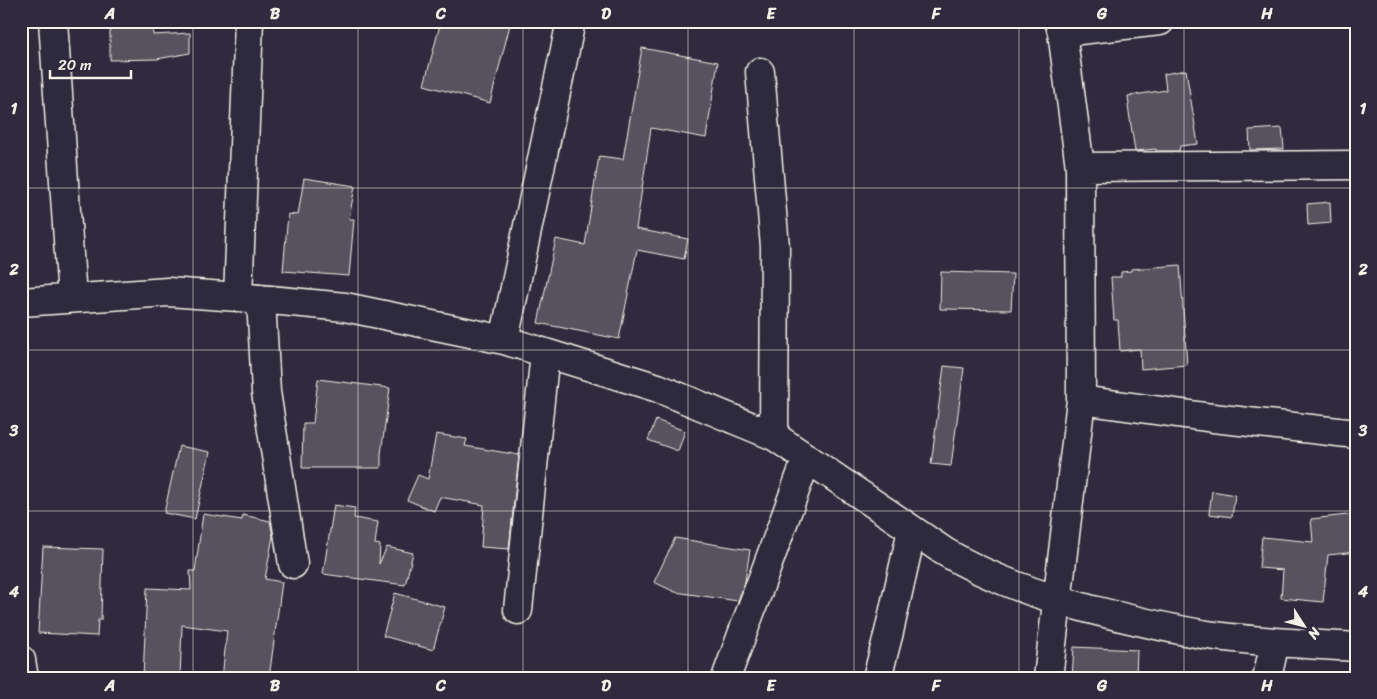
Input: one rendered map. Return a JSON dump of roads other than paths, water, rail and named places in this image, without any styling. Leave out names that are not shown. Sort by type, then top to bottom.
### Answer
[{"type":"street","points":[[52,21],[72,298]]},
{"type":"street","points":[[249,21],[250,298],[293,564]]},
{"type":"street","points":[[504,340],[571,21]]},
{"type":"street","points":[[1048,678],[1081,400],[1080,167],[1060,26],[1160,21]]},
{"type":"street","points":[[760,72],[775,246],[774,436]]},
{"type":"street","points":[[1080,167],[1356,165]]},
{"type":"street","points":[[21,302],[168,292],[250,298],[346,307],[504,340],[658,388],[774,436],[945,552],[999,580],[1058,601],[1133,620],[1208,635],[1275,642],[1356,647]]},
{"type":"street","points":[[518,610],[545,353]]},
{"type":"street","points":[[1081,400],[1213,418],[1356,434]]},
{"type":"street","points":[[726,678],[807,458]]},
{"type":"street","points":[[877,678],[912,530]]},
{"type":"street","points":[[1267,678],[1275,642]]},
{"type":"street","points":[[21,660],[24,678]]}]
